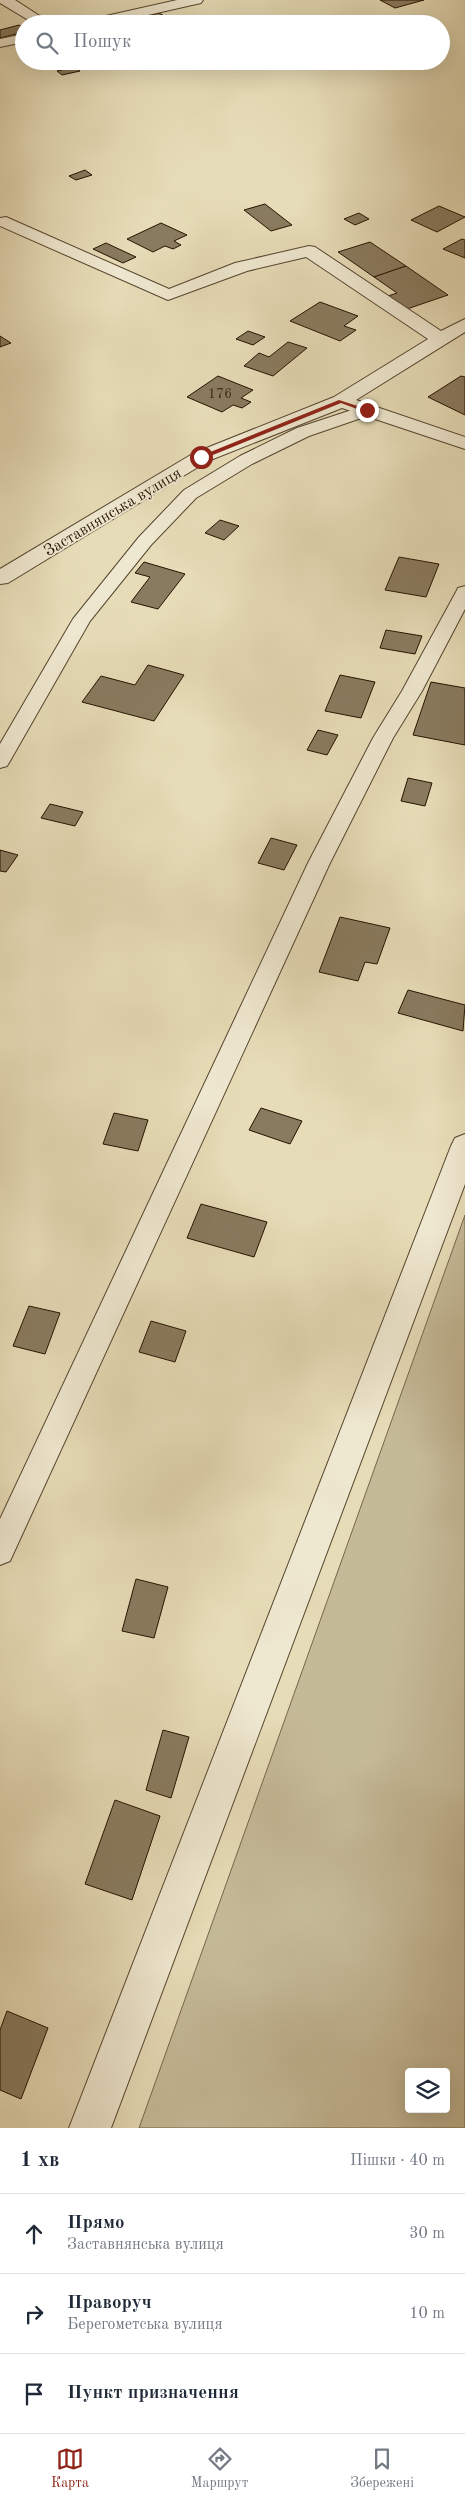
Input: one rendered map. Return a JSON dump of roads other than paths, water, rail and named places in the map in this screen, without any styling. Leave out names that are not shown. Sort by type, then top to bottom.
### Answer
[{"type":"street","points":[[5,0],[30,15]]},
{"type":"street","points":[[128,15],[196,0]]},
{"type":"street","points":[[0,43],[15,40]]},
{"type":"street","points":[[6,222],[168,295],[242,267],[309,251],[439,338]]},
{"type":"street","name":"Заставнянська вулиця","points":[[2,573],[201,457],[341,401],[439,338],[465,324]]},
{"type":"street","points":[[341,401],[465,443]]},
{"type":"street","points":[[90,2128],[465,1146]]},
{"type":"lane","points":[[0,761],[82,619],[145,541],[190,494],[246,460],[303,432],[367,410]]},
{"type":"lane","points":[[0,1552],[319,863],[383,738],[412,691],[465,592]]}]
